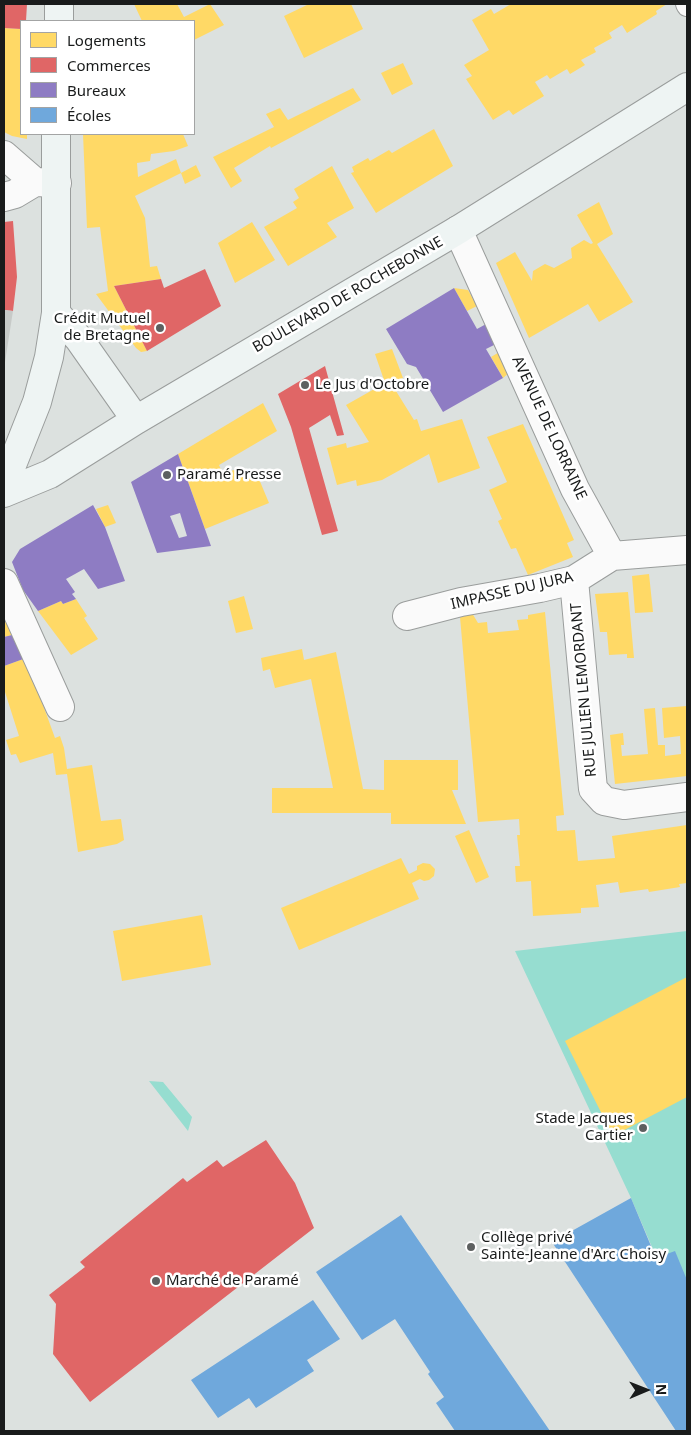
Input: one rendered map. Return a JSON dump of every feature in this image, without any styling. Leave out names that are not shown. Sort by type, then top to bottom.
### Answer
[{"type":"street","points":[[59,4],[59,20]]},
{"type":"street","name":"BOULEVARD DE ROCHEBONNE","points":[[4,493],[50,474],[136,420],[458,230],[687,86]]},
{"type":"street","points":[[4,485],[37,402],[49,357],[56,313],[46,182],[56,135]]},
{"type":"street","points":[[4,156],[46,182]]},
{"type":"street","points":[[4,197],[46,182]]},
{"type":"street","name":"AVENUE DE LORRAINE","points":[[458,230],[575,489],[612,556]]},
{"type":"street","points":[[56,313],[79,339],[136,420]]},
{"type":"street","points":[[612,556],[687,550]]},
{"type":"street","name":"IMPASSE DU JURA","points":[[407,616],[461,602],[574,580],[612,556]]},
{"type":"street","name":"RUE JULIEN LEMORDANT","points":[[574,580],[594,789],[604,801],[624,805],[687,797]]},
{"type":"street","points":[[4,583],[60,707]]},
{"type":"green space","name":"Stade Jacques Cartier","points":[[687,931],[687,1329],[631,1198],[515,951]]},
{"type":"green space","points":[[149,1081],[163,1082],[192,1117],[188,1131]]},
{"type":"building: Logements","points":[[134,4],[177,4],[184,17],[210,4],[224,25],[195,40],[195,20],[142,20]]},
{"type":"building: Logements","points":[[309,4],[351,4],[363,29],[304,58],[284,16]]},
{"type":"building: Logements","points":[[511,4],[667,4],[656,11],[657,14],[627,33],[622,25],[609,33],[612,38],[594,48],[596,52],[581,60],[585,65],[570,74],[567,69],[550,79],[547,75],[535,82],[544,96],[513,115],[509,110],[493,120],[466,79],[472,76],[464,65],[489,50],[472,20],[491,9],[494,14]]},
{"type":"building: Logements","points":[[4,28],[20,29],[20,135],[27,135],[27,139],[4,132]]},
{"type":"building: Logements","points":[[403,63],[413,84],[392,95],[381,73]]},
{"type":"building: Logements","points":[[353,88],[361,100],[271,148],[270,146],[234,168],[242,181],[231,188],[213,157],[274,127],[266,114],[280,108],[288,120]]},
{"type":"building: Logements","points":[[434,129],[453,166],[376,213],[351,173],[354,172],[352,167],[368,158],[370,161],[389,150],[392,153]]},
{"type":"building: Logements","points":[[83,135],[183,135],[188,146],[174,151],[151,154],[150,161],[137,163],[138,177],[176,159],[181,173],[135,196],[145,218],[150,267],[157,266],[161,279],[114,286],[147,351],[141,352],[136,348],[96,294],[108,291],[100,227],[87,228]]},
{"type":"building: Logements","points":[[196,165],[201,176],[185,184],[181,173]]},
{"type":"building: Logements","points":[[332,166],[354,208],[327,223],[337,237],[288,266],[264,227],[297,208],[293,202],[299,198],[294,189]]},
{"type":"building: Logements","points":[[599,202],[613,234],[597,244],[633,302],[599,322],[588,304],[529,338],[496,263],[515,252],[532,281],[533,271],[545,264],[554,268],[572,258],[571,248],[584,240],[591,244],[593,243],[577,215]]},
{"type":"building: Logements","points":[[252,222],[275,260],[235,283],[218,243]]},
{"type":"building: Logements","points":[[454,288],[468,290],[477,306],[467,311]]},
{"type":"building: Logements","points":[[392,349],[403,378],[391,383],[414,420],[417,419],[421,431],[462,419],[480,468],[438,483],[429,454],[382,480],[357,486],[356,480],[337,485],[327,448],[346,443],[347,448],[369,442],[346,405],[385,383],[375,354]]},
{"type":"building: Logements","points":[[501,351],[510,372],[503,378],[491,357]]},
{"type":"building: Logements","points":[[263,403],[277,431],[219,465],[223,474],[234,470],[249,476],[252,481],[259,479],[269,503],[205,529],[178,454]]},
{"type":"building: Logements","points":[[523,424],[574,540],[567,543],[573,557],[528,575],[516,548],[511,549],[498,521],[502,519],[489,490],[507,482],[487,437]]},
{"type":"building: Logements","points":[[108,505],[116,523],[105,527],[96,509]]},
{"type":"building: Logements","points":[[649,574],[653,612],[635,613],[632,576]]},
{"type":"building: Logements","points":[[628,592],[634,658],[627,658],[627,654],[609,655],[607,632],[600,632],[595,594]]},
{"type":"building: Logements","points":[[244,596],[253,629],[236,633],[228,601]]},
{"type":"building: Logements","points":[[76,599],[87,616],[84,618],[98,639],[71,655],[38,611],[61,601],[63,604]]},
{"type":"building: Logements","points":[[4,604],[16,634],[4,637]]},
{"type":"building: Logements","points":[[545,612],[564,815],[556,816],[557,831],[575,830],[578,861],[615,858],[612,836],[687,825],[687,883],[679,884],[680,887],[649,892],[648,889],[620,893],[618,882],[596,885],[599,907],[581,908],[581,913],[533,916],[531,881],[516,882],[515,866],[520,866],[517,835],[520,835],[519,819],[478,822],[460,617],[472,613],[478,623],[487,622],[488,633],[519,630],[517,620],[528,619],[528,615]]},
{"type":"building: Logements","points":[[302,649],[304,660],[336,652],[363,789],[384,790],[384,760],[458,760],[458,790],[452,790],[466,824],[391,824],[391,813],[272,813],[272,788],[333,788],[311,679],[275,688],[270,669],[263,671],[261,658]]},
{"type":"building: Logements","points":[[26,658],[55,738],[60,736],[67,769],[92,765],[101,821],[121,819],[124,840],[117,844],[78,852],[67,774],[56,775],[53,753],[20,763],[16,754],[11,755],[6,740],[19,736],[4,692],[4,666]]},
{"type":"building: Logements","points":[[687,706],[687,776],[615,784],[610,735],[623,733],[624,745],[621,745],[622,756],[648,754],[644,709],[655,708],[658,745],[665,745],[665,756],[681,754],[680,736],[664,738],[662,708]]},
{"type":"building: Logements","points":[[469,830],[489,877],[476,883],[455,836]]},
{"type":"building: Logements","points":[[401,858],[409,874],[417,870],[417,866],[423,863],[430,864],[435,869],[434,876],[429,880],[424,881],[420,879],[412,883],[419,899],[299,950],[281,908]]},
{"type":"building: Logements","points":[[202,915],[211,965],[122,981],[113,931]]},
{"type":"building: Logements","points":[[687,977],[687,1097],[613,1136],[565,1041]]},
{"type":"building: Commerces","points":[[4,4],[27,4],[26,20],[20,20],[20,29],[4,28]]},
{"type":"building: Commerces","points":[[13,221],[17,277],[13,311],[4,310],[4,222]]},
{"type":"building: Commerces","name":"Crédit Mutuel de Bretagne","points":[[205,269],[221,306],[147,351],[114,286],[161,279],[164,288]]},
{"type":"building: Commerces","points":[[325,366],[344,435],[337,436],[330,415],[309,428],[338,531],[322,535],[291,427],[278,394]]},
{"type":"building: Commerces","name":"Marché de Paramé","points":[[266,1140],[295,1183],[314,1228],[90,1402],[53,1354],[56,1304],[49,1295],[85,1267],[80,1262],[183,1178],[187,1182],[217,1160],[223,1167]]},
{"type":"building: Bureaux","points":[[454,288],[477,329],[488,323],[498,343],[486,349],[503,378],[443,412],[416,367],[407,364],[386,329]]},
{"type":"building: Bureaux","points":[[178,454],[211,546],[157,553],[131,482]],"holes":[[[180,513],[187,536],[179,538],[170,516]]]},
{"type":"building: Bureaux","points":[[93,505],[105,527],[125,581],[98,589],[84,569],[66,579],[75,592],[72,594],[76,599],[63,604],[61,601],[38,611],[23,590],[12,562],[20,549]]},
{"type":"building: Bureaux","points":[[16,634],[26,658],[4,666],[4,637]]},
{"type":"building: Écoles","points":[[631,1198],[656,1258],[675,1251],[687,1280],[687,1431],[676,1431],[552,1242]]},
{"type":"building: Écoles","points":[[401,1215],[550,1431],[455,1431],[436,1403],[444,1397],[395,1319],[362,1340],[316,1272]]},
{"type":"building: Écoles","points":[[313,1300],[340,1339],[307,1360],[314,1371],[256,1408],[249,1398],[218,1418],[191,1380]]},
{"type":"building: Autres","points":[[4,310],[13,311],[5,362],[4,362]]},
{"type":"place","name":"Crédit Mutuel de Bretagne","points":[[160,328]]},
{"type":"place","name":"Le Jus d'Octobre","points":[[305,385]]},
{"type":"place","name":"Paramé Presse","points":[[167,475]]},
{"type":"place","name":"Stade Jacques Cartier","points":[[643,1128]]},
{"type":"place","name":"Collège privé Sainte-Jeanne d'Arc Choisy","points":[[471,1247]]},
{"type":"place","name":"Marché de Paramé","points":[[156,1281]]}]
